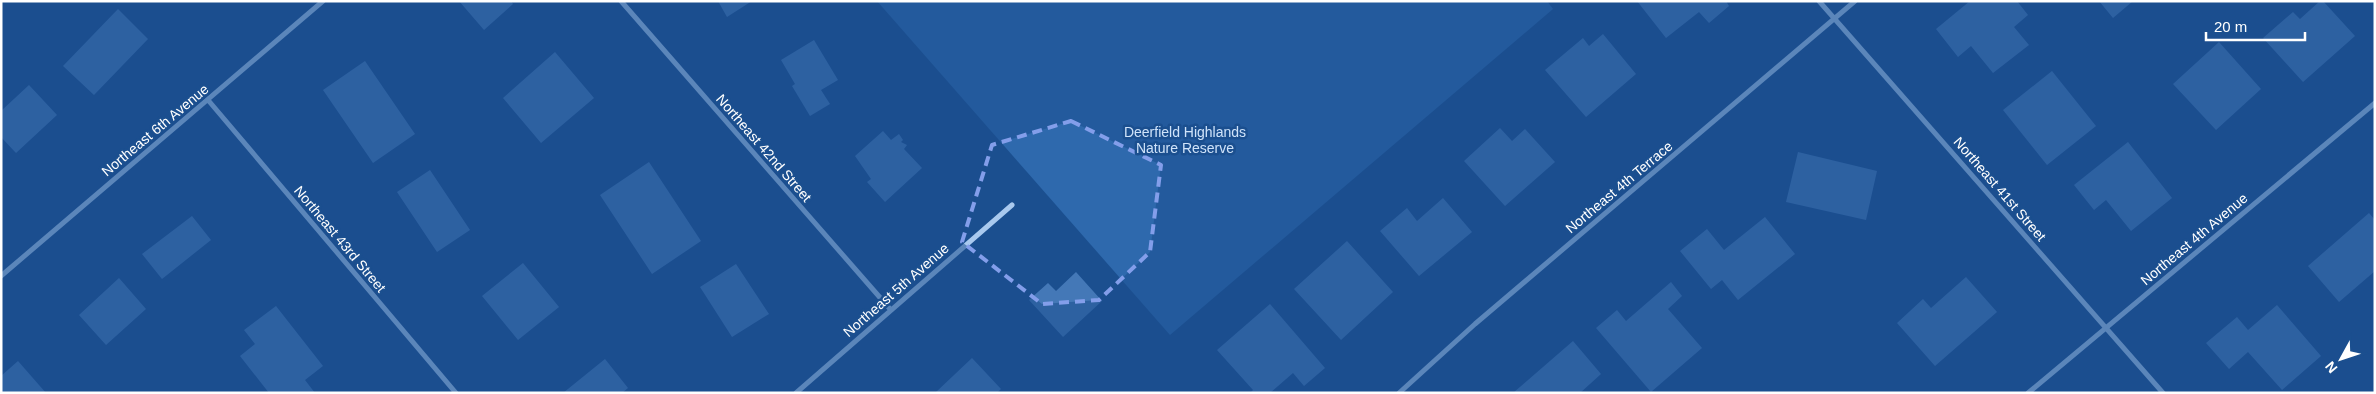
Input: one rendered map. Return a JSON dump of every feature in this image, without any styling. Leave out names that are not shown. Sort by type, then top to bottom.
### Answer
[{"type":"street","name":"Northeast 6th Avenue","points":[[1,276],[323,1]]},
{"type":"street","name":"Northeast 42nd Street","points":[[621,1],[890,309]]},
{"type":"street","name":"Northeast 41st Street","points":[[1819,1],[2163,393]]},
{"type":"street","name":"Northeast 4th Terrace","points":[[1399,393],[1482,318],[1855,1]]},
{"type":"street","name":"Northeast 43rd Street","points":[[208,100],[456,393]]},
{"type":"street","name":"Northeast 4th Avenue","points":[[2028,393],[2375,102]]},
{"type":"street","name":"Northeast 5th Avenue","points":[[796,393],[890,309],[1012,205]]},
{"type":"highlighted area","points":[[1071,121],[1161,165],[1150,252],[1099,300],[1042,304],[962,242],[992,145]]},
{"type":"green space","name":"Deerfield Highlands Nature Reserve","points":[[877,1],[1547,1],[1553,9],[1170,335]]},
{"type":"building","points":[[459,1],[511,1],[513,4],[484,30]]},
{"type":"building","points":[[718,1],[752,1],[727,17]]},
{"type":"building","points":[[1637,1],[1726,1],[1729,6],[1709,23],[1699,12],[1666,38]]},
{"type":"building","points":[[1970,1],[2017,1],[2028,15],[2014,27],[2029,45],[1993,73],[1971,46],[1958,57],[1936,29]]},
{"type":"building","points":[[2099,1],[2133,1],[2113,18]]},
{"type":"building","points":[[2320,1],[2323,1],[2355,36],[2303,82],[2263,38],[2293,12],[2300,19]]},
{"type":"building","points":[[118,9],[148,39],[94,95],[63,66]]},
{"type":"building","points":[[1603,34],[1636,74],[1586,117],[1545,70],[1583,38],[1589,46]]},
{"type":"building","points":[[814,40],[838,80],[821,90],[830,104],[810,116],[792,86],[795,84],[781,60]]},
{"type":"building","points":[[2219,42],[2261,89],[2216,130],[2173,84]]},
{"type":"building","points":[[555,52],[594,98],[541,143],[503,98]]},
{"type":"building","points":[[365,61],[415,134],[373,163],[323,90]]},
{"type":"building","points":[[2052,71],[2096,126],[2047,165],[2003,110]]},
{"type":"building","points":[[29,85],[57,115],[16,153],[1,137],[1,111]]},
{"type":"building","points":[[1500,128],[1512,141],[1525,129],[1555,162],[1505,206],[1464,161]]},
{"type":"building","points":[[883,131],[891,140],[899,134],[903,140],[901,142],[907,145],[904,149],[922,168],[885,202],[867,182],[871,179],[855,156]]},
{"type":"building","points":[[2128,142],[2172,198],[2131,231],[2106,200],[2094,210],[2074,185]]},
{"type":"building","points":[[1798,152],[1877,171],[1866,220],[1786,202]]},
{"type":"building","points":[[649,162],[701,241],[652,274],[600,195]]},
{"type":"building","points":[[430,170],[470,230],[437,252],[397,192]]},
{"type":"building","points":[[1443,198],[1472,232],[1419,276],[1380,231],[1407,208],[1417,221]]},
{"type":"building","points":[[2369,213],[2375,220],[2375,271],[2339,302],[2308,266]]},
{"type":"building","points":[[192,216],[211,240],[162,279],[142,254]]},
{"type":"building","points":[[1765,217],[1795,254],[1738,300],[1722,280],[1711,289],[1680,251],[1707,229],[1724,250]]},
{"type":"building","points":[[1347,241],[1393,292],[1341,340],[1294,289]]},
{"type":"building","points":[[523,263],[559,307],[518,340],[482,296]]},
{"type":"building","points":[[736,264],[769,314],[732,337],[700,287]]},
{"type":"building","points":[[1076,272],[1102,301],[1063,337],[1029,300],[1048,283],[1056,291]]},
{"type":"building","points":[[1966,277],[1997,312],[1935,366],[1897,323],[1923,299],[1931,308]]},
{"type":"building","points":[[119,278],[146,309],[106,345],[79,315]]},
{"type":"building","points":[[1671,282],[1682,296],[1668,309],[1702,348],[1651,392],[1596,328],[1617,310],[1626,321]]},
{"type":"building","points":[[1270,304],[1325,368],[1304,386],[1293,373],[1270,393],[1250,393],[1253,390],[1217,350]]},
{"type":"building","points":[[2277,305],[2321,356],[2282,390],[2248,352],[2229,369],[2206,343],[2237,317],[2248,330]]},
{"type":"building","points":[[276,306],[323,366],[305,380],[315,393],[269,393],[240,356],[255,344],[244,330]]},
{"type":"building","points":[[1573,341],[1601,374],[1580,393],[1513,393]]},
{"type":"building","points":[[972,358],[1001,389],[997,393],[935,393]]},
{"type":"building","points":[[605,359],[628,388],[622,393],[563,393]]},
{"type":"building","points":[[18,361],[46,393],[1,393],[1,376]]}]
